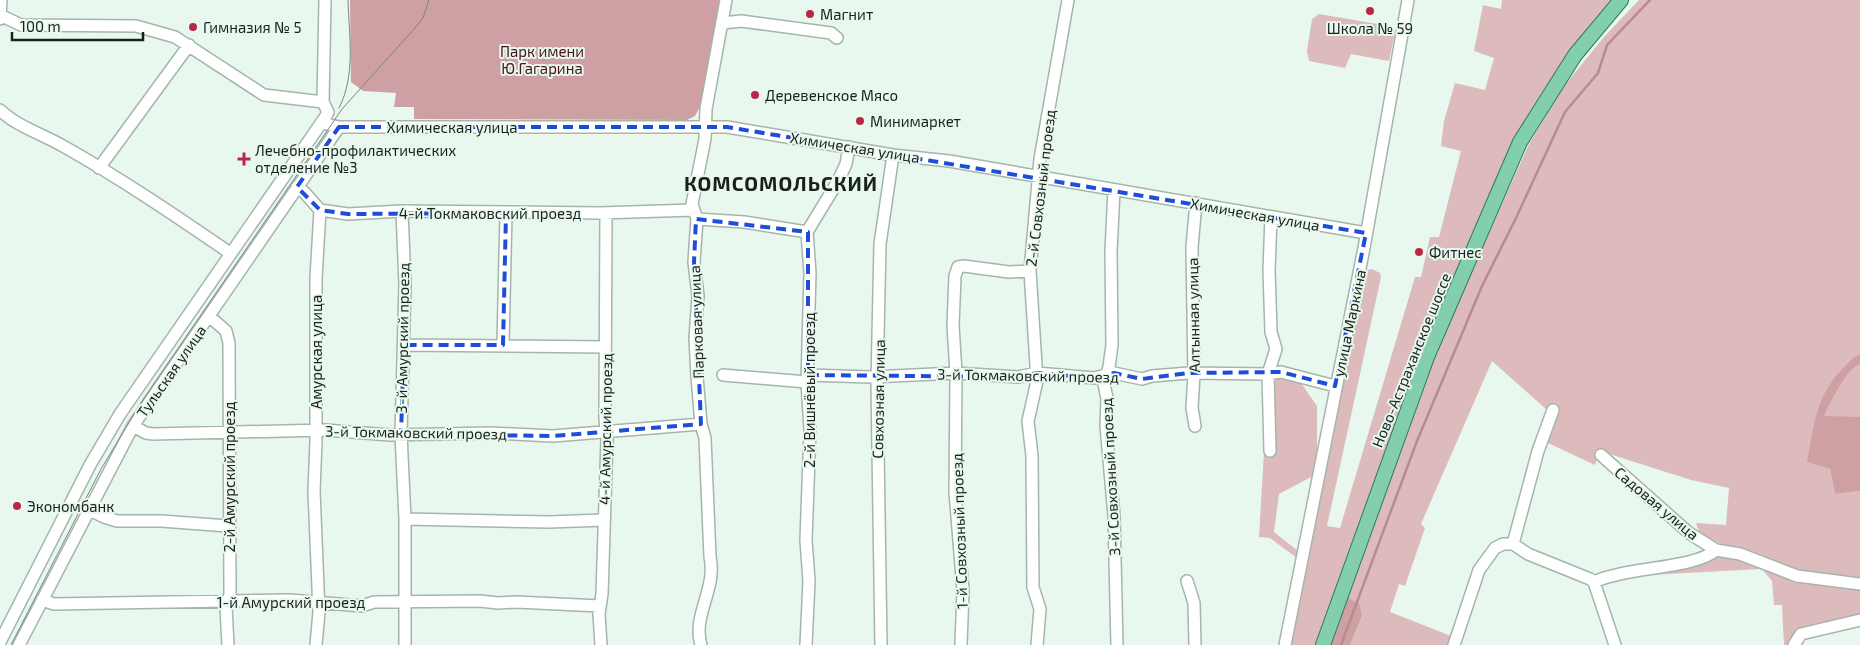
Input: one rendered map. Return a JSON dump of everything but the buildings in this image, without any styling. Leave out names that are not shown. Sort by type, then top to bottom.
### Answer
[{"type":"main road","name":"Ново-Астраханское шоссе","points":[[1323,645],[1427,357],[1520,142],[1575,55],[1621,0]]},
{"type":"street","points":[[1,0],[1,17],[22,25],[136,26],[175,36],[264,95],[323,102]]},
{"type":"street","points":[[325,0],[323,102],[328,112],[322,122],[339,127]]},
{"type":"street","name":"Парковая улица","points":[[701,645],[698,630],[713,571],[710,556],[705,438],[701,424],[695,338],[698,296],[694,262],[695,214],[706,126],[706,109],[726,0]]},
{"type":"street","name":"2-й Совхозный проезд","points":[[1037,645],[1040,609],[1033,587],[1032,456],[1028,421],[1038,381],[1030,271],[1039,176],[1068,0]]},
{"type":"street","name":"улица Маркина","points":[[1285,645],[1366,233],[1408,0]]},
{"type":"street","points":[[723,23],[741,21],[831,33],[837,38]]},
{"type":"street","points":[[99,168],[189,45]]},
{"type":"street","points":[[0,110],[8,118],[61,145],[99,168],[230,253]]},
{"type":"street","name":"Тульская улица","points":[[0,642],[90,465],[110,431],[230,253],[322,122]]},
{"type":"street","name":"Химическая улица","points":[[339,127],[727,127],[892,155],[949,161],[1366,233]]},
{"type":"street","name":"Тульская улица","points":[[20,644],[88,509],[133,426],[339,127]]},
{"type":"street","points":[[807,232],[838,181],[846,164],[849,147]]},
{"type":"street","name":"Совхозная улица","points":[[881,645],[878,375],[880,244],[892,155]]},
{"type":"street","points":[[297,188],[304,192],[320,210]]},
{"type":"street","name":"3-й Совхозный проезд","points":[[1114,190],[1111,251],[1112,344],[1108,374],[1104,384],[1114,516],[1117,645]]},
{"type":"street","name":"Алтынная улица","points":[[1195,426],[1192,408],[1194,374],[1192,247],[1196,203]]},
{"type":"street","name":"4-й Токмаковский проезд","points":[[320,210],[348,214],[402,211],[695,214],[807,232]]},
{"type":"street","name":"Амурская улица","points":[[316,645],[318,602],[314,491],[316,278],[320,210]]},
{"type":"street","name":"3-й Амурский проезд","points":[[402,211],[404,345],[401,434],[405,519],[405,645]]},
{"type":"street","points":[[503,344],[506,213]]},
{"type":"street","name":"4-й Амурский проезд","points":[[601,645],[600,606],[602,594],[606,430],[606,213]]},
{"type":"street","points":[[1270,451],[1268,374],[1276,350],[1271,332],[1269,270],[1271,217]]},
{"type":"street","name":"2-й Вишнёвый проезд","points":[[806,645],[809,581],[806,540],[810,430],[808,379],[810,273],[807,232]]},
{"type":"street","name":"1-й Совхозный проезд","points":[[961,645],[963,590],[955,492],[956,373],[954,326],[958,267],[971,266],[1009,272],[1030,271]]},
{"type":"street","name":"2-й Амурский проезд","points":[[209,316],[226,331],[229,343],[228,526],[230,594],[226,608],[228,645]]},
{"type":"street","points":[[404,345],[503,344],[605,347]]},
{"type":"street","name":"3-й Токмаковский проезд","points":[[723,375],[808,379],[956,373],[1018,377],[1037,373],[1094,378],[1108,374],[1142,379],[1152,376],[1268,374],[1281,372],[1335,386]]},
{"type":"street","points":[[1513,544],[1538,451],[1553,410]]},
{"type":"street","name":"3-й Токмаковский проезд","points":[[133,426],[146,433],[153,434],[316,430],[401,434],[491,433],[553,436],[606,430],[666,428],[701,424]]},
{"type":"street","name":"Садовая улица","points":[[1601,455],[1689,533],[1716,550],[1740,554],[1797,576],[1860,584]]},
{"type":"street","points":[[88,509],[104,518],[117,521],[160,521],[228,526]]},
{"type":"street","points":[[405,519],[549,522],[604,520]]},
{"type":"street","points":[[1454,645],[1479,570],[1490,553],[1503,544],[1513,544],[1528,554],[1594,582],[1615,645]]},
{"type":"street","points":[[1594,582],[1638,570],[1694,560],[1709,556],[1716,550]]},
{"type":"street","points":[[1187,581],[1194,603],[1194,645]]},
{"type":"street","name":"1-й Амурский проезд","points":[[42,600],[54,604],[290,600],[362,606],[374,602],[516,602],[600,606]]},
{"type":"street","points":[[1796,642],[1801,634],[1860,620]]},
{"type":"highlighted area","points":[[339,127],[727,127],[1366,233],[1335,386],[1281,372],[1189,373],[1142,379],[1114,373],[1094,378],[1037,373],[1018,377],[808,375],[808,232],[707,219],[696,219],[694,262],[701,424],[553,436],[401,434],[404,345],[503,345],[506,213],[348,214],[320,210],[297,187]]},
{"type":"shaded area","points":[[1502,0],[1614,0],[1570,52],[1533,108],[1318,645],[1290,645],[1364,271],[1372,269],[1380,273],[1381,277],[1327,526],[1340,528],[1415,277],[1421,277],[1430,237],[1439,237],[1461,151],[1441,146],[1444,121],[1455,83],[1485,90],[1494,58],[1474,51],[1483,5],[1501,9]]},
{"type":"shaded area","points":[[1639,0],[1860,0],[1860,354],[1852,358],[1842,369],[1821,401],[1817,412],[1808,462],[1830,469],[1835,494],[1860,491],[1860,617],[1809,628],[1800,632],[1788,645],[1784,645],[1782,605],[1774,605],[1772,581],[1762,569],[1628,576],[1726,547],[1704,536],[1696,523],[1726,525],[1729,488],[1691,480],[1600,451],[1595,465],[1546,442],[1547,410],[1492,361],[1421,524],[1425,528],[1405,586],[1399,584],[1390,612],[1451,636],[1450,645],[1350,645],[1362,616],[1347,598],[1433,357],[1529,144],[1565,85],[1603,38]]},
{"type":"shaded area","points":[[1319,14],[1389,26],[1395,32],[1389,61],[1351,54],[1345,68],[1309,61],[1307,51],[1312,19]]},
{"type":"shaded area","points":[[1860,364],[1860,417],[1823,417],[1844,380]]},
{"type":"shaded area","points":[[1274,376],[1299,380],[1317,406],[1317,453],[1313,476],[1279,494],[1274,532],[1298,551],[1297,558],[1270,538],[1259,537],[1264,452],[1272,452]]},
{"type":"green space","name":"Парк имени Ю.Гагарина","points":[[350,0],[721,0],[702,103],[695,116],[687,120],[414,119],[414,107],[394,107],[396,93],[363,91],[351,82]]},
{"type":"green space","points":[[1860,354],[1860,364],[1844,380],[1824,416],[1860,417],[1860,491],[1835,494],[1830,469],[1807,462],[1817,412],[1826,390],[1852,358]]},
{"type":"green space","points":[[1347,598],[1359,603],[1362,616],[1350,645],[1330,645]]},
{"type":"waterway","points":[[1341,645],[1417,441],[1482,286],[1565,112],[1598,73],[1607,45],[1650,0]]},
{"type":"tram line","points":[[339,108],[348,82],[350,69],[348,0]]},
{"type":"tram line","points":[[11,645],[101,469],[144,398],[342,109],[423,18],[429,0]]},
{"type":"place","name":"Школа № 59","points":[[1370,11]]},
{"type":"place","name":"Магнит","points":[[810,14]]},
{"type":"place","name":"Гимназия № 5","points":[[193,27]]},
{"type":"place","name":"Деревенское Мясо","points":[[755,95]]},
{"type":"place","name":"Минимаркет","points":[[860,121]]},
{"type":"place","name":"Лечебно-профилактических отделение №3","points":[[244,159]]},
{"type":"place","name":"Фитнес","points":[[1419,252]]},
{"type":"place","name":"Экономбанк","points":[[17,506]]},
{"type":"district","name":"КОМСОМОЛЬСКИЙ","points":[[781,183]]}]
